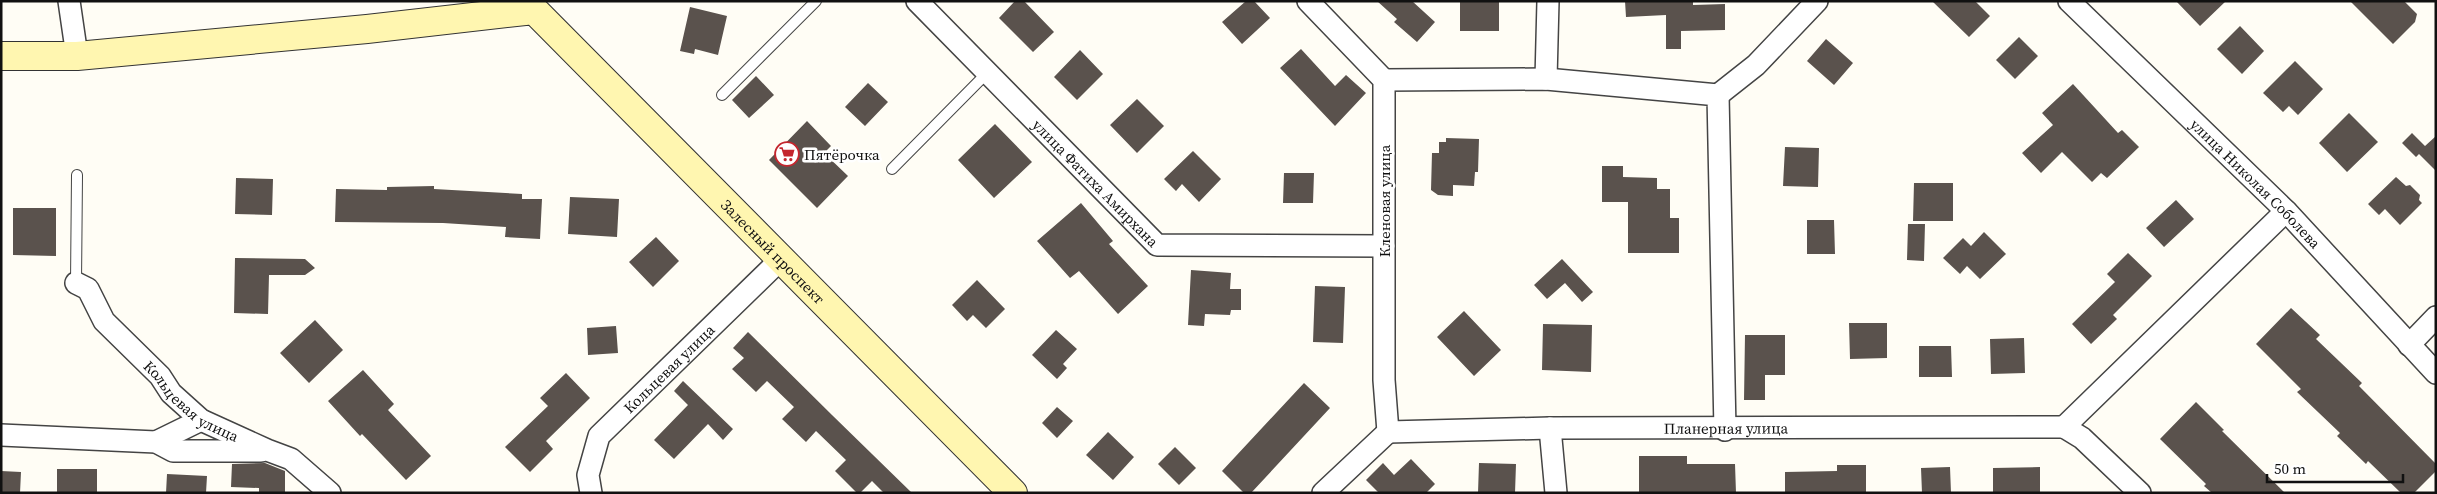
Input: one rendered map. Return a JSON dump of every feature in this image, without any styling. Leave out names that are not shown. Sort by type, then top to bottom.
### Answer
[{"type":"main road","name":"Залесный проспект","points":[[77,56],[367,29],[534,10],[1013,493]]},
{"type":"main road","points":[[1,56],[77,56]]},
{"type":"street","points":[[69,1],[77,56]]},
{"type":"street","name":"улица Фатиха Амирхана","points":[[916,1],[1157,245],[1384,246]]},
{"type":"street","points":[[1308,1],[1384,80],[1546,79],[1718,94],[1756,65],[1817,1]]},
{"type":"street","points":[[1546,79],[1548,1]]},
{"type":"street","name":"улица Николая Соболева","points":[[2069,1],[2286,211],[2436,373]]},
{"type":"street","name":"Кленовая улица","points":[[1384,80],[1384,380],[1388,432]]},
{"type":"street","points":[[1718,94],[1725,430]]},
{"type":"street","points":[[2140,493],[2082,438],[2064,427],[2286,211]]},
{"type":"street","name":"Кольцевая улица","points":[[591,493],[588,475],[599,436],[780,260]]},
{"type":"street","name":"Кольцевая улица","points":[[76,283],[88,288],[104,321],[160,376],[171,393],[201,420],[291,459],[330,493]]},
{"type":"street","points":[[2409,345],[2436,317]]},
{"type":"street","points":[[156,442],[201,420]]},
{"type":"street","name":"Планерная улица","points":[[1388,432],[1550,428],[1725,430],[2064,427]]},
{"type":"street","points":[[1550,428],[1556,493]]},
{"type":"street","points":[[1322,493],[1388,432]]},
{"type":"street","points":[[1,435],[156,442],[173,451],[267,450]]},
{"type":"lane","points":[[722,95],[816,1]]},
{"type":"lane","points":[[892,169],[987,73]]},
{"type":"lane","points":[[76,283],[77,175]]},
{"type":"building","points":[[1015,1],[1024,1],[1054,32],[1033,52],[999,18]]},
{"type":"building","points":[[1246,1],[1254,1],[1270,18],[1242,44],[1222,22]]},
{"type":"building","points":[[1377,1],[1412,1],[1435,22],[1417,42],[1394,22],[1397,19]]},
{"type":"building","points":[[1460,1],[1499,1],[1499,31],[1460,31]]},
{"type":"building","points":[[1625,1],[1693,1],[1693,5],[1725,4],[1725,30],[1681,31],[1681,49],[1666,49],[1666,15],[1626,17]]},
{"type":"building","points":[[1932,1],[1975,1],[1990,16],[1969,37]]},
{"type":"building","points":[[2176,1],[2226,1],[2200,26]]},
{"type":"building","points":[[2350,1],[2404,1],[2417,14],[2415,22],[2393,44]]},
{"type":"building","points":[[690,7],[727,16],[718,55],[695,49],[694,54],[680,51]]},
{"type":"building","points":[[2240,26],[2264,51],[2242,74],[2217,49]]},
{"type":"building","points":[[2019,37],[2038,56],[2015,79],[1996,60]]},
{"type":"building","points":[[1826,39],[1853,63],[1834,85],[1807,61]]},
{"type":"building","points":[[1301,49],[1335,86],[1346,75],[1366,93],[1335,126],[1280,68]]},
{"type":"building","points":[[1080,50],[1103,74],[1077,100],[1054,77]]},
{"type":"building","points":[[2295,61],[2323,89],[2298,115],[2289,106],[2283,112],[2263,93]]},
{"type":"building","points":[[756,76],[774,95],[749,118],[732,100]]},
{"type":"building","points":[[868,83],[888,102],[865,126],[845,107]]},
{"type":"building","points":[[2073,84],[2118,133],[2122,130],[2139,147],[2107,178],[2101,173],[2092,182],[2062,152],[2041,173],[2022,153],[2053,125],[2042,113]]},
{"type":"building","points":[[1137,99],[1164,126],[1137,153],[1110,125]]},
{"type":"building","points":[[2349,113],[2378,142],[2347,172],[2319,143]]},
{"type":"building","points":[[807,121],[831,146],[824,153],[848,176],[817,208],[769,160]]},
{"type":"building","points":[[995,124],[1032,162],[994,198],[958,160]]},
{"type":"building","points":[[2412,133],[2425,146],[2436,136],[2436,171],[2419,154],[2416,157],[2402,143]]},
{"type":"building","points":[[1446,138],[1479,139],[1478,172],[1475,172],[1474,186],[1453,185],[1453,196],[1438,195],[1431,190],[1432,153],[1439,153],[1439,142],[1446,142]]},
{"type":"building","points":[[1785,147],[1819,148],[1818,187],[1783,186]]},
{"type":"building","points":[[1193,151],[1221,179],[1199,202],[1182,184],[1176,191],[1164,179]]},
{"type":"building","points":[[1602,166],[1623,166],[1623,177],[1657,178],[1657,189],[1670,189],[1670,218],[1679,218],[1679,253],[1628,253],[1628,202],[1602,202]]},
{"type":"building","points":[[1284,173],[1314,173],[1313,203],[1283,203]]},
{"type":"building","points":[[2396,177],[2406,186],[2410,185],[2420,195],[2419,200],[2422,203],[2400,225],[2385,209],[2379,215],[2368,204]]},
{"type":"building","points":[[236,178],[273,179],[272,215],[235,214]]},
{"type":"building","points":[[1914,183],[1953,183],[1953,221],[1913,221]]},
{"type":"building","points":[[434,186],[434,189],[522,194],[522,199],[542,199],[540,239],[505,237],[506,227],[443,223],[335,222],[336,189],[387,190],[387,187]]},
{"type":"building","points":[[570,197],[619,199],[617,237],[568,234]]},
{"type":"building","points":[[2176,200],[2194,219],[2164,247],[2146,228]]},
{"type":"building","points":[[1081,203],[1113,241],[1109,244],[1148,286],[1118,314],[1079,271],[1070,278],[1037,241]]},
{"type":"building","points":[[13,208],[56,208],[56,256],[13,255]]},
{"type":"building","points":[[1807,220],[1834,220],[1835,254],[1807,254]]},
{"type":"building","points":[[1908,224],[1925,224],[1924,261],[1907,260]]},
{"type":"building","points":[[1984,232],[2006,254],[1980,279],[1967,266],[1960,274],[1943,258],[1963,238],[1971,246]]},
{"type":"building","points":[[656,237],[679,261],[653,287],[629,262]]},
{"type":"building","points":[[2128,253],[2152,276],[2113,315],[2117,319],[2091,344],[2072,324],[2115,282],[2107,274]]},
{"type":"building","points":[[235,258],[305,259],[315,268],[305,275],[269,275],[268,314],[234,313]]},
{"type":"building","points":[[1562,259],[1593,292],[1582,302],[1565,283],[1547,299],[1534,285]]},
{"type":"building","points":[[1191,270],[1231,273],[1230,289],[1241,289],[1241,310],[1231,310],[1230,315],[1205,314],[1204,326],[1188,325]]},
{"type":"building","points":[[977,280],[1005,309],[986,328],[973,315],[967,321],[952,305]]},
{"type":"building","points":[[1315,286],[1345,287],[1343,343],[1313,342]]},
{"type":"building","points":[[2291,308],[2320,335],[2316,339],[2362,383],[2359,386],[2436,464],[2436,471],[2414,493],[2401,493],[2368,461],[2366,464],[2337,436],[2340,433],[2297,392],[2301,389],[2256,344]]},
{"type":"building","points":[[1464,311],[1501,350],[1474,376],[1437,337]]},
{"type":"building","points":[[315,320],[343,350],[309,383],[280,353]]},
{"type":"building","points":[[1849,323],[1887,323],[1887,358],[1850,359]]},
{"type":"building","points":[[1543,324],[1592,325],[1591,372],[1542,370]]},
{"type":"building","points":[[616,326],[618,353],[588,355],[587,328]]},
{"type":"building","points":[[1056,330],[1077,349],[1063,364],[1067,368],[1057,379],[1032,355]]},
{"type":"building","points":[[748,332],[912,493],[884,493],[872,481],[860,493],[857,493],[835,471],[846,460],[816,431],[806,442],[782,419],[794,407],[767,381],[756,392],[732,369],[744,358],[733,348]]},
{"type":"building","points":[[1745,335],[1785,335],[1785,375],[1765,375],[1765,400],[1744,400]]},
{"type":"building","points":[[2024,338],[2025,373],[1991,374],[1990,339]]},
{"type":"building","points":[[1919,346],[1951,346],[1952,377],[1919,377]]},
{"type":"building","points":[[363,370],[394,404],[388,410],[431,456],[406,480],[362,434],[360,436],[328,401]]},
{"type":"building","points":[[566,373],[590,398],[546,441],[553,449],[530,472],[505,447],[548,406],[540,398]]},
{"type":"building","points":[[683,381],[733,429],[723,440],[708,424],[674,459],[654,440],[688,405],[674,391]]},
{"type":"building","points":[[1304,383],[1330,408],[1251,493],[1244,493],[1222,471]]},
{"type":"building","points":[[2196,402],[2224,430],[2222,431],[2285,493],[2212,493],[2204,486],[2206,484],[2160,439]]},
{"type":"building","points":[[1057,407],[1073,421],[1057,438],[1042,423]]},
{"type":"building","points":[[1108,432],[1134,457],[1113,480],[1086,455]]},
{"type":"building","points":[[1175,447],[1196,468],[1179,485],[1158,464]]},
{"type":"building","points":[[1639,456],[1687,456],[1687,464],[1735,464],[1736,493],[1639,493]]},
{"type":"building","points":[[1411,459],[1435,484],[1426,493],[1379,493],[1366,480],[1383,463],[1394,475]]},
{"type":"building","points":[[265,463],[285,471],[285,493],[259,493],[259,488],[231,487],[232,464]]},
{"type":"building","points":[[1479,463],[1516,464],[1515,493],[1478,493]]},
{"type":"building","points":[[1837,465],[1866,465],[1866,493],[1785,493],[1785,472],[1837,471]]},
{"type":"building","points":[[1950,467],[1951,493],[1922,493],[1921,468]]},
{"type":"building","points":[[2040,467],[2040,493],[1993,493],[1993,468]]},
{"type":"building","points":[[57,469],[97,469],[97,493],[57,493]]},
{"type":"building","points":[[1,471],[21,472],[20,493],[1,493]]},
{"type":"building","points":[[167,474],[207,476],[206,493],[166,493]]},
{"type":"place","name":"Пятёрочка","points":[[787,154]]}]
